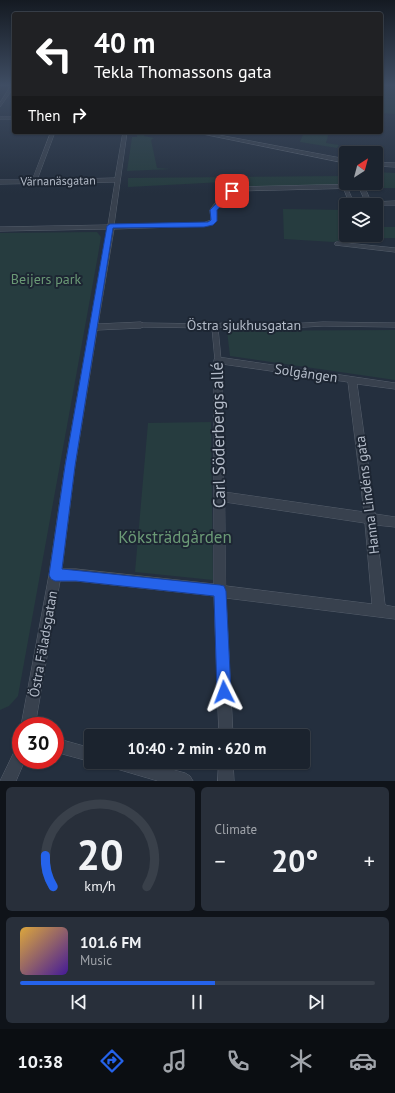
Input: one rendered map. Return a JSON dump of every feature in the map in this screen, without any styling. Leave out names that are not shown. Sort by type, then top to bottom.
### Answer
[{"type":"street","points":[[34,181],[52,134]]},
{"type":"street","name":"Östra Fäladsgatan","points":[[30,717],[55,575],[70,466],[125,134]]},
{"type":"street","points":[[205,134],[339,160]]},
{"type":"street","points":[[383,164],[395,165]]},
{"type":"street","name":"Värnanäsgatan","points":[[0,182],[116,180]]},
{"type":"street","points":[[0,229],[204,225],[210,224],[214,221],[213,210],[222,199],[236,189],[339,186]]},
{"type":"street","points":[[383,203],[395,203]]},
{"type":"street","points":[[337,244],[395,250]]},
{"type":"street","name":"Östra sjukhusgatan","points":[[94,327],[140,325],[215,326],[232,324],[254,327],[323,324],[395,325]]},
{"type":"street","name":"Carl Söderbergs allé","points":[[215,326],[218,360],[220,591],[226,729]]},
{"type":"street","name":"Solgången","points":[[218,360],[395,386]]},
{"type":"street","name":"Hanna Lindéns gata","points":[[352,379],[370,518],[379,610]]},
{"type":"street","points":[[219,496],[395,522]]},
{"type":"street","points":[[55,575],[76,575],[220,591],[395,613]]},
{"type":"street","points":[[64,748],[84,753]]},
{"type":"street","points":[[8,781],[14,769]]},
{"type":"street","points":[[142,769],[185,781]]},
{"type":"street","points":[[226,769],[226,781]]},
{"type":"green space","points":[[137,134],[144,134],[144,136],[154,138],[151,140],[157,168],[171,169],[127,171],[132,137],[137,137]]},
{"type":"green space","points":[[303,134],[328,134],[326,143],[339,145],[337,148],[300,142]]},
{"type":"green space","points":[[383,172],[395,173],[395,188],[383,188]]},
{"type":"green space","points":[[339,176],[339,185],[232,188],[224,182],[128,187],[128,178]]},
{"type":"green space","points":[[283,209],[339,210],[339,241],[333,242],[284,239]]},
{"type":"green space","points":[[383,227],[395,227],[395,238],[383,238]]},
{"type":"green space","name":"Beijers park","points":[[97,232],[101,237],[98,255],[18,696],[9,706],[0,710],[0,233]]},
{"type":"green space","points":[[395,330],[395,380],[230,356],[227,331]]},
{"type":"green space","name":"Köksträdgården","points":[[211,422],[213,580],[135,572],[148,423]]},
{"type":"route","points":[[224,692],[220,591],[76,575],[55,575],[70,466],[110,226],[210,224],[214,221],[213,210],[222,199],[232,191]]}]
